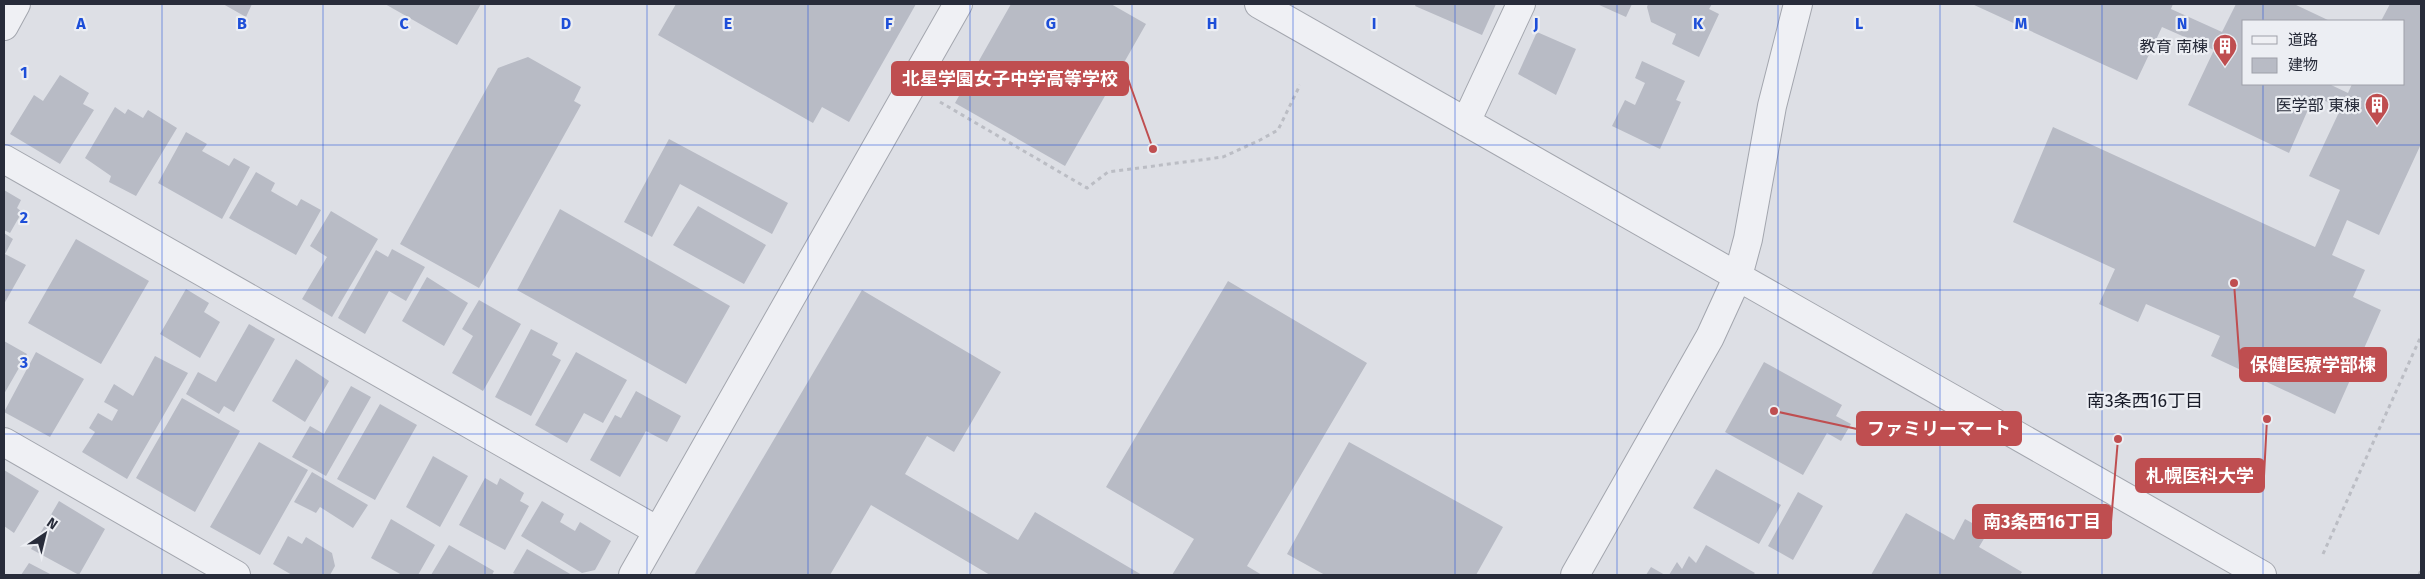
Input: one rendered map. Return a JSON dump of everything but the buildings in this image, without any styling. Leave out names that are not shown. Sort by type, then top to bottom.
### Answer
[{"type":"street","points":[[4,26],[16,4]]},
{"type":"street","points":[[633,575],[958,4]]},
{"type":"street","points":[[1259,4],[2262,575]]},
{"type":"street","points":[[1466,122],[1521,4]]},
{"type":"street","points":[[1575,575],[1710,337],[1738,276],[1748,240],[1772,106],[1798,4]]},
{"type":"street","points":[[4,159],[658,531]]},
{"type":"street","points":[[4,442],[236,575]]},
{"type":"path","points":[[932,98],[1087,188],[1108,172],[1223,157],[1260,140],[1278,130],[1300,85]]},
{"type":"path","points":[[2323,554],[2421,336]]},
{"type":"path","points":[[2419,575],[2421,570]]},
{"type":"place","name":"教育 南棟","points":[[2225,67]]},
{"type":"place","name":"医学部 東棟","points":[[2377,126]]},
{"type":"place","name":"北星学園女子中学高等学校","points":[[1153,149]]},
{"type":"place","name":"保健医療学部棟","points":[[2234,283]]},
{"type":"place","name":"ファミリーマート","points":[[1774,411]]},
{"type":"place","name":"札幌医科大学","points":[[2267,419]]},
{"type":"place","name":"南3条西16丁目","points":[[2118,439]]},
{"type":"district","name":"南3条西16丁目","points":[[2145,401]]}]
